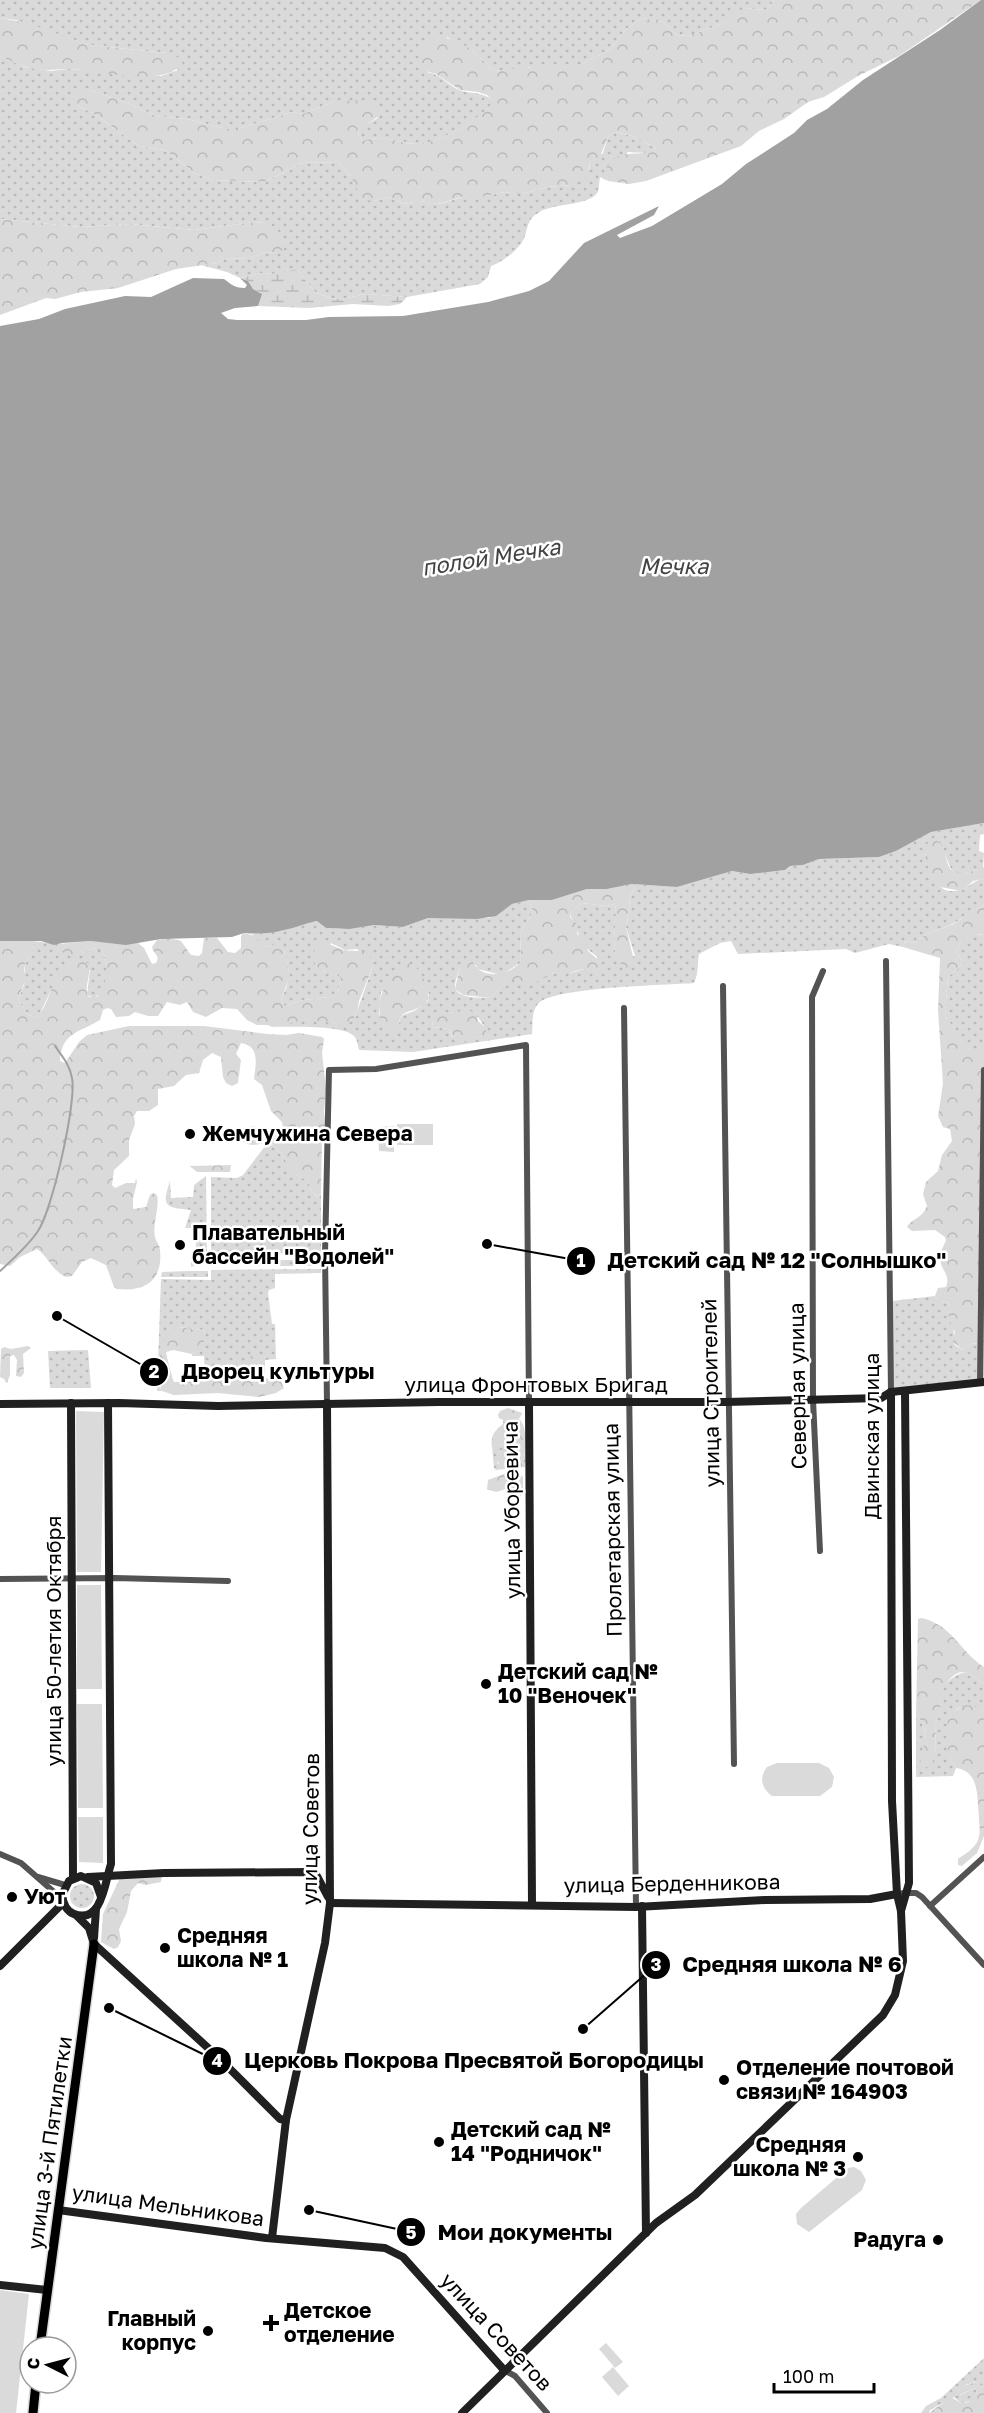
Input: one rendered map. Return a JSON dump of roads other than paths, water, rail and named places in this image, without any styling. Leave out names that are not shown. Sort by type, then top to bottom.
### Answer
[{"type":"main road","name":"улица 3-й Пятилетки","points":[[41,2335],[94,1944]]},
{"type":"main road","points":[[33,2413],[35,2395]]},
{"type":"street","name":"Двинская улица","points":[[504,2370],[517,2361],[656,2223],[695,2195],[883,2015],[895,1995],[901,1973],[902,1893],[892,1790],[891,1392],[886,961]]},
{"type":"street","name":"Северная улица","points":[[820,1551],[813,1400],[812,997],[823,971]]},
{"type":"street","name":"улица Строителей","points":[[723,986],[727,1402],[734,1764]]},
{"type":"street","name":"Пролетарская улица","points":[[624,1008],[629,1402],[646,2233]]},
{"type":"street","name":"улица Советов","points":[[526,1045],[376,1069],[328,1070],[325,1244],[330,1903],[325,1943],[286,2120],[273,2238],[385,2248],[403,2257],[504,2370],[515,2376],[547,2413]]},
{"type":"street","name":"улица Уборевича","points":[[526,1045],[532,1904]]},
{"type":"street","points":[[982,1382],[984,1070]]},
{"type":"street","name":"улица Фронтовых Бригад","points":[[0,1404],[108,1403],[218,1406],[327,1403],[727,1402],[881,1398],[891,1392],[982,1382]]},
{"type":"street","name":"Двинская улица","points":[[902,1893],[909,1883],[904,1392]]},
{"type":"street","name":"улица 50-летия Октября","points":[[71,1403],[73,1878]]},
{"type":"street","points":[[94,1944],[96,1909],[111,1864],[108,1403]]},
{"type":"street","points":[[0,1579],[109,1578],[228,1581]]},
{"type":"street","points":[[0,1854],[21,1863],[87,1924],[94,1944],[218,2057],[280,2119],[286,2120]]},
{"type":"street","points":[[930,1906],[984,1857]]},
{"type":"street","points":[[65,1885],[73,1878],[107,1875],[311,1872],[328,1866]]},
{"type":"street","points":[[311,1872],[317,1876],[330,1903]]},
{"type":"street","points":[[35,1876],[65,1885]]},
{"type":"street","points":[[85,1877],[96,1883],[101,1897]]},
{"type":"street","points":[[65,1885],[67,1907]]},
{"type":"street","points":[[902,1893],[916,1893],[984,1965]]},
{"type":"street","name":"улица Берденникова","points":[[330,1903],[639,1906],[765,1900],[870,1899],[902,1893]]},
{"type":"street","points":[[67,1907],[87,1915],[96,1909]]},
{"type":"street","points":[[0,1966],[44,1922],[67,1907]]},
{"type":"street","name":"улица Мельникова","points":[[58,2210],[273,2238]]},
{"type":"street","points":[[644,2210],[656,2223]]},
{"type":"street","points":[[0,2285],[47,2290]]},
{"type":"street","points":[[462,2413],[504,2370]]},
{"type":"water","name":"Мечка","points":[[984,0],[984,823],[931,832],[896,851],[879,857],[819,859],[803,865],[790,866],[785,870],[750,874],[732,871],[677,887],[632,884],[607,889],[587,889],[552,900],[529,900],[512,904],[496,916],[477,919],[428,918],[403,927],[374,925],[349,929],[326,928],[317,921],[269,933],[244,933],[232,937],[161,939],[126,945],[91,941],[54,945],[41,941],[0,941],[0,326],[39,319],[65,309],[125,296],[151,297],[193,278],[224,279],[234,286],[245,288],[247,285],[240,278],[248,281],[253,289],[262,294],[258,306],[235,308],[221,313],[228,319],[237,320],[403,316],[488,302],[529,291],[549,281],[584,243],[659,206],[654,215],[617,235],[620,238],[652,226],[722,184],[746,164],[794,133],[807,120],[827,109],[863,80],[940,30]]},
{"type":"waterway","points":[[0,1271],[38,1231],[44,1220],[56,1180],[73,1090],[69,1069],[55,1046]]},
{"type":"place","name":"Жемчужина Севера","points":[[190,1134]]},
{"type":"place","name":"Детский сад № 12 \"Солнышко\"","points":[[487,1244]]},
{"type":"place","name":"Плавательный бассейн \"Водолей\"","points":[[180,1245]]},
{"type":"place","name":"Дворец культуры","points":[[57,1316]]},
{"type":"place","name":"Детский сад № 10 \"Веночек\"","points":[[486,1684]]},
{"type":"place","name":"Уют","points":[[12,1897]]},
{"type":"place","name":"Средняя школа № 1","points":[[165,1948]]},
{"type":"place","name":"Церковь Покрова Пресвятой Богородицы","points":[[109,2008]]},
{"type":"place","name":"Средняя школа № 6","points":[[583,2029]]},
{"type":"place","name":"Отделение почтовой связи № 164903","points":[[724,2080]]},
{"type":"place","name":"Детский сад № 14 \"Родничок\"","points":[[439,2142]]},
{"type":"place","name":"Средняя школа № 3","points":[[858,2157]]},
{"type":"place","name":"Мои документы","points":[[309,2210]]},
{"type":"place","name":"Радуга","points":[[938,2240]]},
{"type":"place","name":"Детское отделение","points":[[271,2323]]},
{"type":"place","name":"Главный корпус","points":[[208,2331]]},
{"type":"water label","name":"полой Мечка","points":[[491,557]]}]
